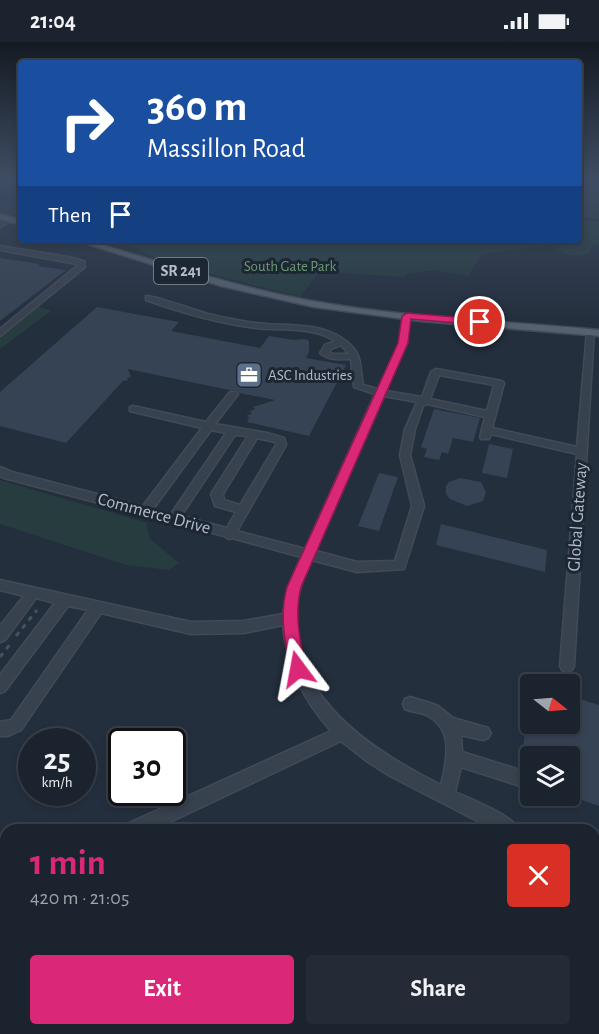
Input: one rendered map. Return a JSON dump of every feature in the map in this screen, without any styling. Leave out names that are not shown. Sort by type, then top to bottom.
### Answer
[{"type":"main road","name":"SR 241","points":[[88,243],[250,291],[333,307],[407,316],[595,332]]},
{"type":"street","points":[[0,248],[68,259],[81,263],[81,267],[0,333]]},
{"type":"street","points":[[149,298],[186,312],[235,322],[265,327],[307,328],[322,332],[342,342],[354,356],[359,369],[357,383],[359,387],[491,415]]},
{"type":"street","points":[[407,316],[403,343],[294,587],[290,618],[292,643],[298,669],[312,696],[342,733],[371,757],[500,824]]},
{"type":"street","name":"Global Gateway","points":[[567,666],[583,452],[595,332]]},
{"type":"street","points":[[342,342],[328,347],[324,353],[331,357],[354,356]]},
{"type":"street","points":[[424,401],[436,372],[499,383],[486,434],[583,452]]},
{"type":"street","points":[[145,512],[233,394]]},
{"type":"street","name":"Commerce Drive","points":[[0,471],[173,520],[357,567],[400,566],[418,506],[405,455],[410,429],[419,405],[424,401]]},
{"type":"street","points":[[134,409],[232,432],[280,440],[281,445],[229,535]]},
{"type":"street","points":[[173,520],[232,432]]},
{"type":"street","points":[[243,510],[216,500],[217,494],[254,435]]},
{"type":"street","points":[[0,585],[191,628],[244,627],[290,618]]},
{"type":"street","points":[[0,636],[34,592]]},
{"type":"street","points":[[0,686],[65,599]]},
{"type":"street","points":[[0,729],[8,729],[16,725],[98,607]]},
{"type":"street","points":[[410,704],[434,711],[447,723],[455,741],[456,758],[446,796]]},
{"type":"street","points":[[447,723],[483,733]]},
{"type":"street","points":[[157,824],[342,733]]},
{"type":"street","points":[[456,758],[520,778]]},
{"type":"path","points":[[0,657],[37,610]]},
{"type":"green space","name":"South Gate Park","points":[[582,225],[599,225],[599,245],[594,244],[588,254],[572,255],[550,245],[481,255],[468,276],[434,270],[407,274],[405,277],[341,273],[330,270],[319,272],[300,297],[175,265],[144,251],[117,243],[582,243]]},
{"type":"green space","points":[[37,306],[51,311],[0,349],[0,335]]},
{"type":"green space","points":[[0,480],[147,523],[149,538],[179,563],[169,570],[126,565],[0,524]]},
{"type":"building","points":[[0,258],[40,264],[37,266],[66,270],[0,321]]},
{"type":"building","name":"ASC Industries","points":[[97,307],[179,322],[171,331],[260,348],[269,336],[293,340],[305,339],[309,341],[309,352],[306,358],[346,365],[309,436],[247,422],[249,418],[247,415],[252,414],[250,411],[255,409],[253,407],[275,400],[128,369],[131,377],[123,381],[66,443],[0,426],[0,392]]},
{"type":"building","points":[[434,409],[480,418],[473,442],[453,438],[448,454],[442,452],[439,460],[424,457],[427,449],[421,447]]},
{"type":"building","points":[[489,444],[513,449],[507,478],[482,473]]},
{"type":"building","points":[[379,473],[398,477],[379,531],[358,526]]},
{"type":"building","points":[[460,478],[481,482],[486,492],[483,501],[467,506],[450,499],[446,494],[446,486],[449,482]]},
{"type":"building","points":[[441,524],[547,550],[545,572],[436,545]]},
{"type":"building","points":[[580,699],[599,705],[599,806],[580,799],[580,746],[523,746],[525,734],[580,734]]},
{"type":"place","name":"ASC Industries","points":[[249,375]]},
{"type":"route","points":[[298,669],[290,628],[291,599],[294,587],[403,343],[407,316],[480,322]]}]
